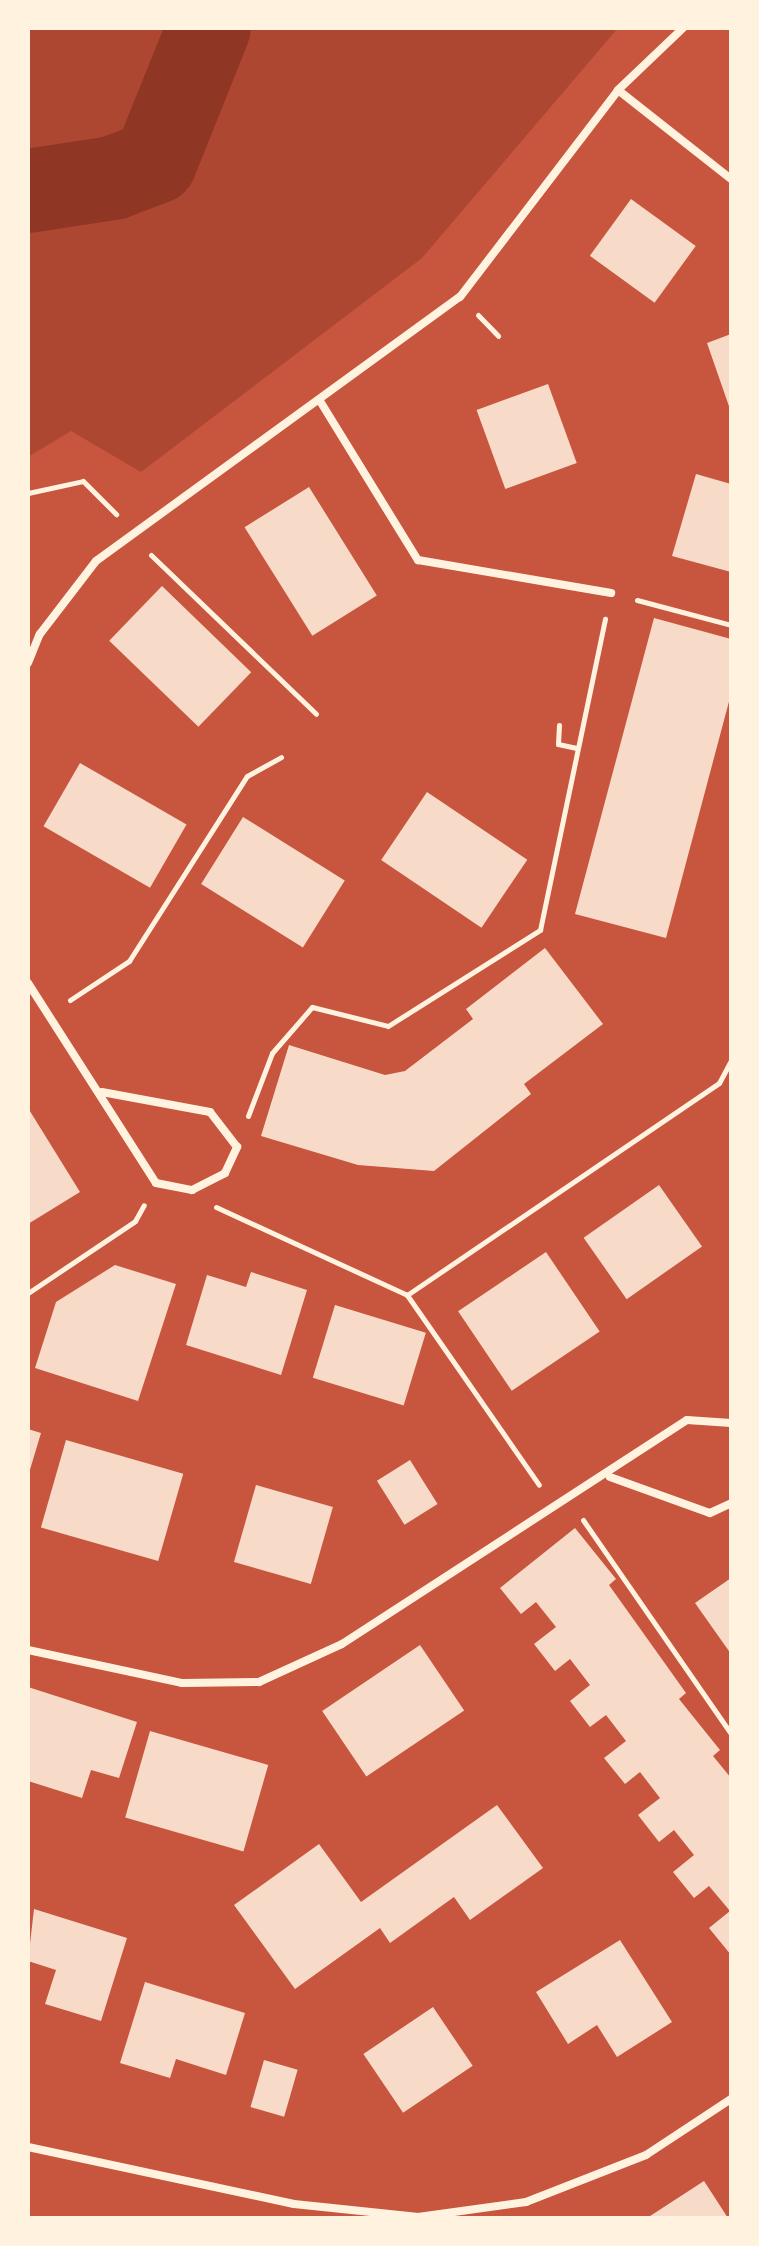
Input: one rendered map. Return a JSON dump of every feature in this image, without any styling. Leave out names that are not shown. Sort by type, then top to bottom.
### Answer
[{"type":"street","points":[[28,663],[40,634],[96,561],[460,297],[618,90],[683,28]]},
{"type":"street","points":[[618,90],[731,179]]},
{"type":"street","points":[[320,401],[418,560],[611,593]]},
{"type":"street","points":[[28,983],[102,1092],[156,1183],[192,1190],[225,1173],[237,1147],[210,1112],[102,1092]]},
{"type":"street","points":[[28,1650],[182,1683],[259,1682],[342,1644],[553,1505],[610,1477],[687,1420],[717,1416],[731,1423]]},
{"type":"street","points":[[610,1477],[710,1513],[731,1503]]},
{"type":"street","points":[[28,2147],[294,2204],[418,2217],[526,2202],[646,2155],[731,2099]]},
{"type":"path","points":[[28,493],[83,481],[133,532],[177,585],[316,714]]},
{"type":"path","points":[[237,1147],[272,1053],[294,1019],[312,1007],[327,1008],[388,1026],[540,930],[611,593],[731,625]]},
{"type":"path","points":[[559,725],[558,744],[577,748]]},
{"type":"path","points":[[49,1014],[129,961],[247,776],[281,757]]},
{"type":"path","points":[[407,1295],[719,1083],[731,1060]]},
{"type":"path","points":[[28,1293],[135,1221],[156,1183]]},
{"type":"path","points":[[192,1190],[237,1222],[407,1295],[553,1505]]},
{"type":"path","points":[[566,1497],[731,1734]]},
{"type":"shaded area","points":[[28,28],[618,28],[422,258],[141,472],[71,431],[28,457]]},
{"type":"building","points":[[631,199],[696,246],[655,303],[590,256]]},
{"type":"building","points":[[731,334],[731,412],[707,343]]},
{"type":"building","points":[[548,384],[577,463],[505,489],[477,410]]},
{"type":"building","points":[[696,474],[731,484],[731,572],[672,556]]},
{"type":"building","points":[[309,487],[377,596],[312,636],[245,527]]},
{"type":"building","points":[[162,586],[251,672],[198,727],[109,641]]},
{"type":"building","points":[[654,618],[731,639],[731,694],[666,938],[575,914]]},
{"type":"building","points":[[80,763],[187,824],[150,888],[44,826]]},
{"type":"building","points":[[427,792],[527,860],[481,928],[381,860]]},
{"type":"building","points":[[243,817],[345,881],[303,948],[201,884]]},
{"type":"building","points":[[545,948],[603,1024],[524,1084],[531,1094],[434,1171],[358,1165],[261,1136],[289,1045],[385,1075],[405,1071],[473,1019],[466,1009]]},
{"type":"building","points":[[28,1108],[80,1192],[28,1224]]},
{"type":"building","points":[[659,1185],[702,1246],[627,1299],[584,1238]]},
{"type":"building","points":[[546,1252],[600,1332],[512,1391],[458,1311]]},
{"type":"building","points":[[115,1265],[176,1284],[138,1401],[35,1368],[56,1302]]},
{"type":"building","points":[[251,1272],[307,1290],[281,1375],[186,1345],[207,1275],[246,1287]]},
{"type":"building","points":[[335,1305],[426,1333],[404,1405],[313,1378]]},
{"type":"building","points":[[28,1429],[41,1433],[29,1473],[28,1473]]},
{"type":"building","points":[[66,1440],[183,1474],[158,1561],[41,1527]]},
{"type":"building","points":[[410,1460],[438,1504],[404,1525],[377,1481]]},
{"type":"building","points":[[256,1485],[333,1507],[311,1584],[234,1562]]},
{"type":"building","points":[[575,1528],[616,1579],[609,1585],[686,1693],[679,1699],[720,1750],[713,1756],[731,1778],[731,1955],[709,1928],[730,1911],[709,1886],[694,1898],[673,1872],[694,1855],[674,1830],[659,1842],[638,1815],[660,1798],[640,1772],[625,1784],[604,1758],[626,1741],[606,1715],[590,1727],[570,1701],[590,1685],[570,1659],[555,1671],[534,1644],[556,1627],[536,1602],[521,1614],[500,1588]]},
{"type":"building","points":[[731,1578],[731,1654],[695,1603]]},
{"type":"building","points":[[420,1645],[464,1710],[366,1776],[322,1711]]},
{"type":"building","points":[[28,1687],[137,1722],[119,1778],[91,1770],[82,1798],[28,1781]]},
{"type":"building","points":[[150,1731],[268,1765],[243,1851],[125,1818]]},
{"type":"building","points":[[497,1805],[543,1868],[470,1920],[454,1897],[390,1943],[380,1928],[295,1989],[234,1905],[319,1844],[361,1902]]},
{"type":"building","points":[[34,1909],[127,1938],[101,2021],[45,2004],[56,1970],[28,1961]]},
{"type":"building","points":[[620,1940],[672,2022],[617,2057],[597,2025],[568,2044],[536,1992]]},
{"type":"building","points":[[145,1982],[245,2013],[226,2075],[176,2059],[170,2078],[120,2063]]},
{"type":"building","points":[[433,2007],[473,2066],[403,2113],[363,2054]]},
{"type":"building","points":[[264,2060],[298,2070],[284,2117],[250,2107]]},
{"type":"building","points":[[704,2181],[728,2218],[647,2218]]},
{"type":"waterway","points":[[28,191],[113,178],[155,162],[209,28]]}]
